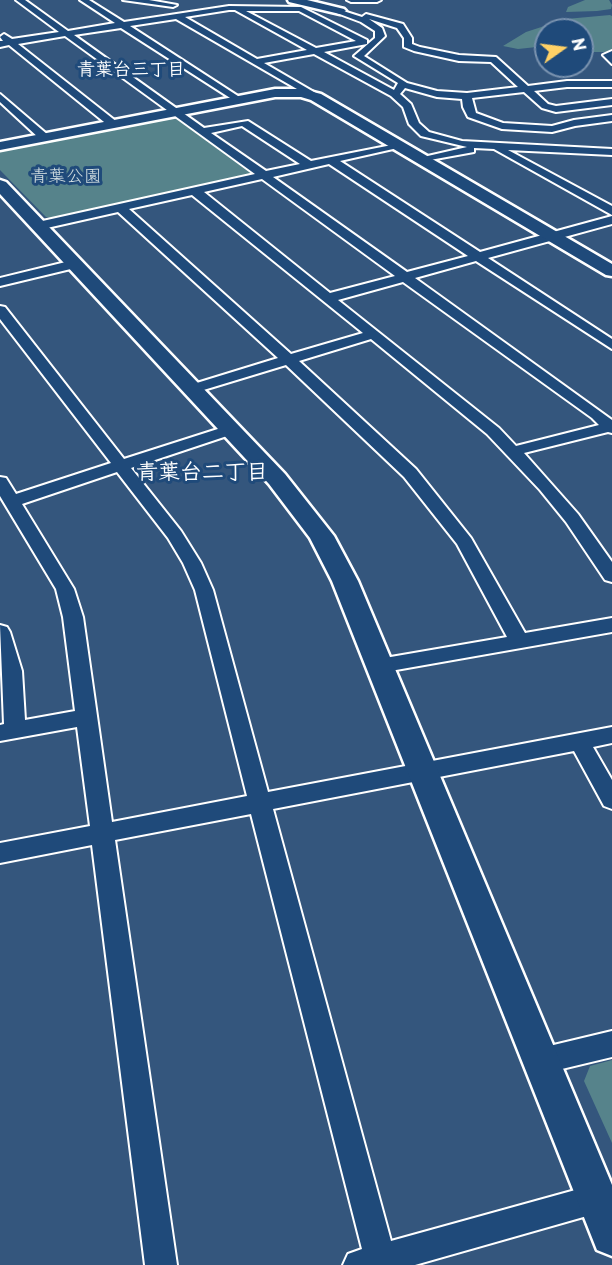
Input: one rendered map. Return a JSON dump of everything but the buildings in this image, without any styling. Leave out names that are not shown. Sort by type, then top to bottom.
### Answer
[{"type":"street","points":[[20,0],[611,427]]},
{"type":"street","points":[[84,0],[238,100]]},
{"type":"street","points":[[127,0],[173,5]]},
{"type":"street","points":[[293,0],[357,16],[375,26],[381,34],[376,42],[358,56],[400,80],[403,85],[437,94],[467,96],[567,84],[612,84]]},
{"type":"street","points":[[351,0],[378,0]]},
{"type":"street","points":[[0,44],[229,8],[301,9],[364,42],[256,62]]},
{"type":"street","points":[[238,8],[395,94],[408,106],[414,124],[425,134],[451,142],[477,146],[612,152]]},
{"type":"street","points":[[357,16],[368,15],[400,26],[408,38],[407,45],[417,49],[459,58],[493,59],[545,106],[556,109],[612,102]]},
{"type":"street","points":[[177,16],[612,271]]},
{"type":"street","points":[[0,34],[112,124]]},
{"type":"street","points":[[612,54],[607,55],[612,61]]},
{"type":"street","points":[[395,94],[403,85]]},
{"type":"street","points":[[2,146],[300,88]]},
{"type":"street","points":[[275,93],[301,93],[316,97]]},
{"type":"street","points":[[467,96],[468,107],[472,115],[502,126],[552,129],[574,123],[612,118]]},
{"type":"street","points":[[0,97],[44,137]]},
{"type":"street","points":[[203,131],[244,123],[309,165]]},
{"type":"street","points":[[38,226],[398,146]]},
{"type":"street","points":[[423,160],[469,150],[477,146]]},
{"type":"street","points":[[497,147],[500,151],[612,211]]},
{"type":"street","points":[[589,151],[612,164]]},
{"type":"street","points":[[331,160],[612,345]]},
{"type":"street","points":[[0,186],[300,506],[322,536],[345,581],[612,1235]]},
{"type":"street","points":[[195,191],[473,413],[514,451],[572,518],[612,576]]},
{"type":"street","points":[[121,208],[410,473],[465,542],[519,641]]},
{"type":"street","points":[[329,298],[612,220]]},
{"type":"street","points":[[0,282],[74,264]]},
{"type":"street","points":[[0,310],[175,536],[192,563],[204,590],[260,803],[369,1262],[597,1199]]},
{"type":"street","points":[[192,389],[374,334]]},
{"type":"street","points":[[514,451],[611,427]]},
{"type":"street","points":[[12,501],[230,430]]},
{"type":"street","points":[[0,482],[65,589],[73,617],[161,1265]]},
{"type":"street","points":[[379,666],[612,625]]},
{"type":"street","points":[[0,632],[12,671],[7,732],[87,717]]},
{"type":"street","points":[[0,853],[612,735]]},
{"type":"street","points":[[579,741],[612,801]]},
{"type":"street","points":[[541,1061],[612,1044]]},
{"type":"green space","points":[[585,0],[609,0],[612,5],[611,9],[566,12],[568,7]]},
{"type":"green space","points":[[612,16],[612,52],[594,52],[594,18],[577,18]]},
{"type":"green space","points":[[534,29],[534,47],[518,49],[503,46]]},
{"type":"green space","name":"青葉公園","points":[[179,118],[253,172],[249,176],[55,219],[46,217],[0,170],[0,152],[5,150]]},
{"type":"green space","points":[[612,1060],[612,1143],[584,1081],[590,1066]]},
{"type":"district","name":"青葉台三丁目","points":[[131,70]]},
{"type":"district","name":"青葉台二丁目","points":[[202,473]]}]
